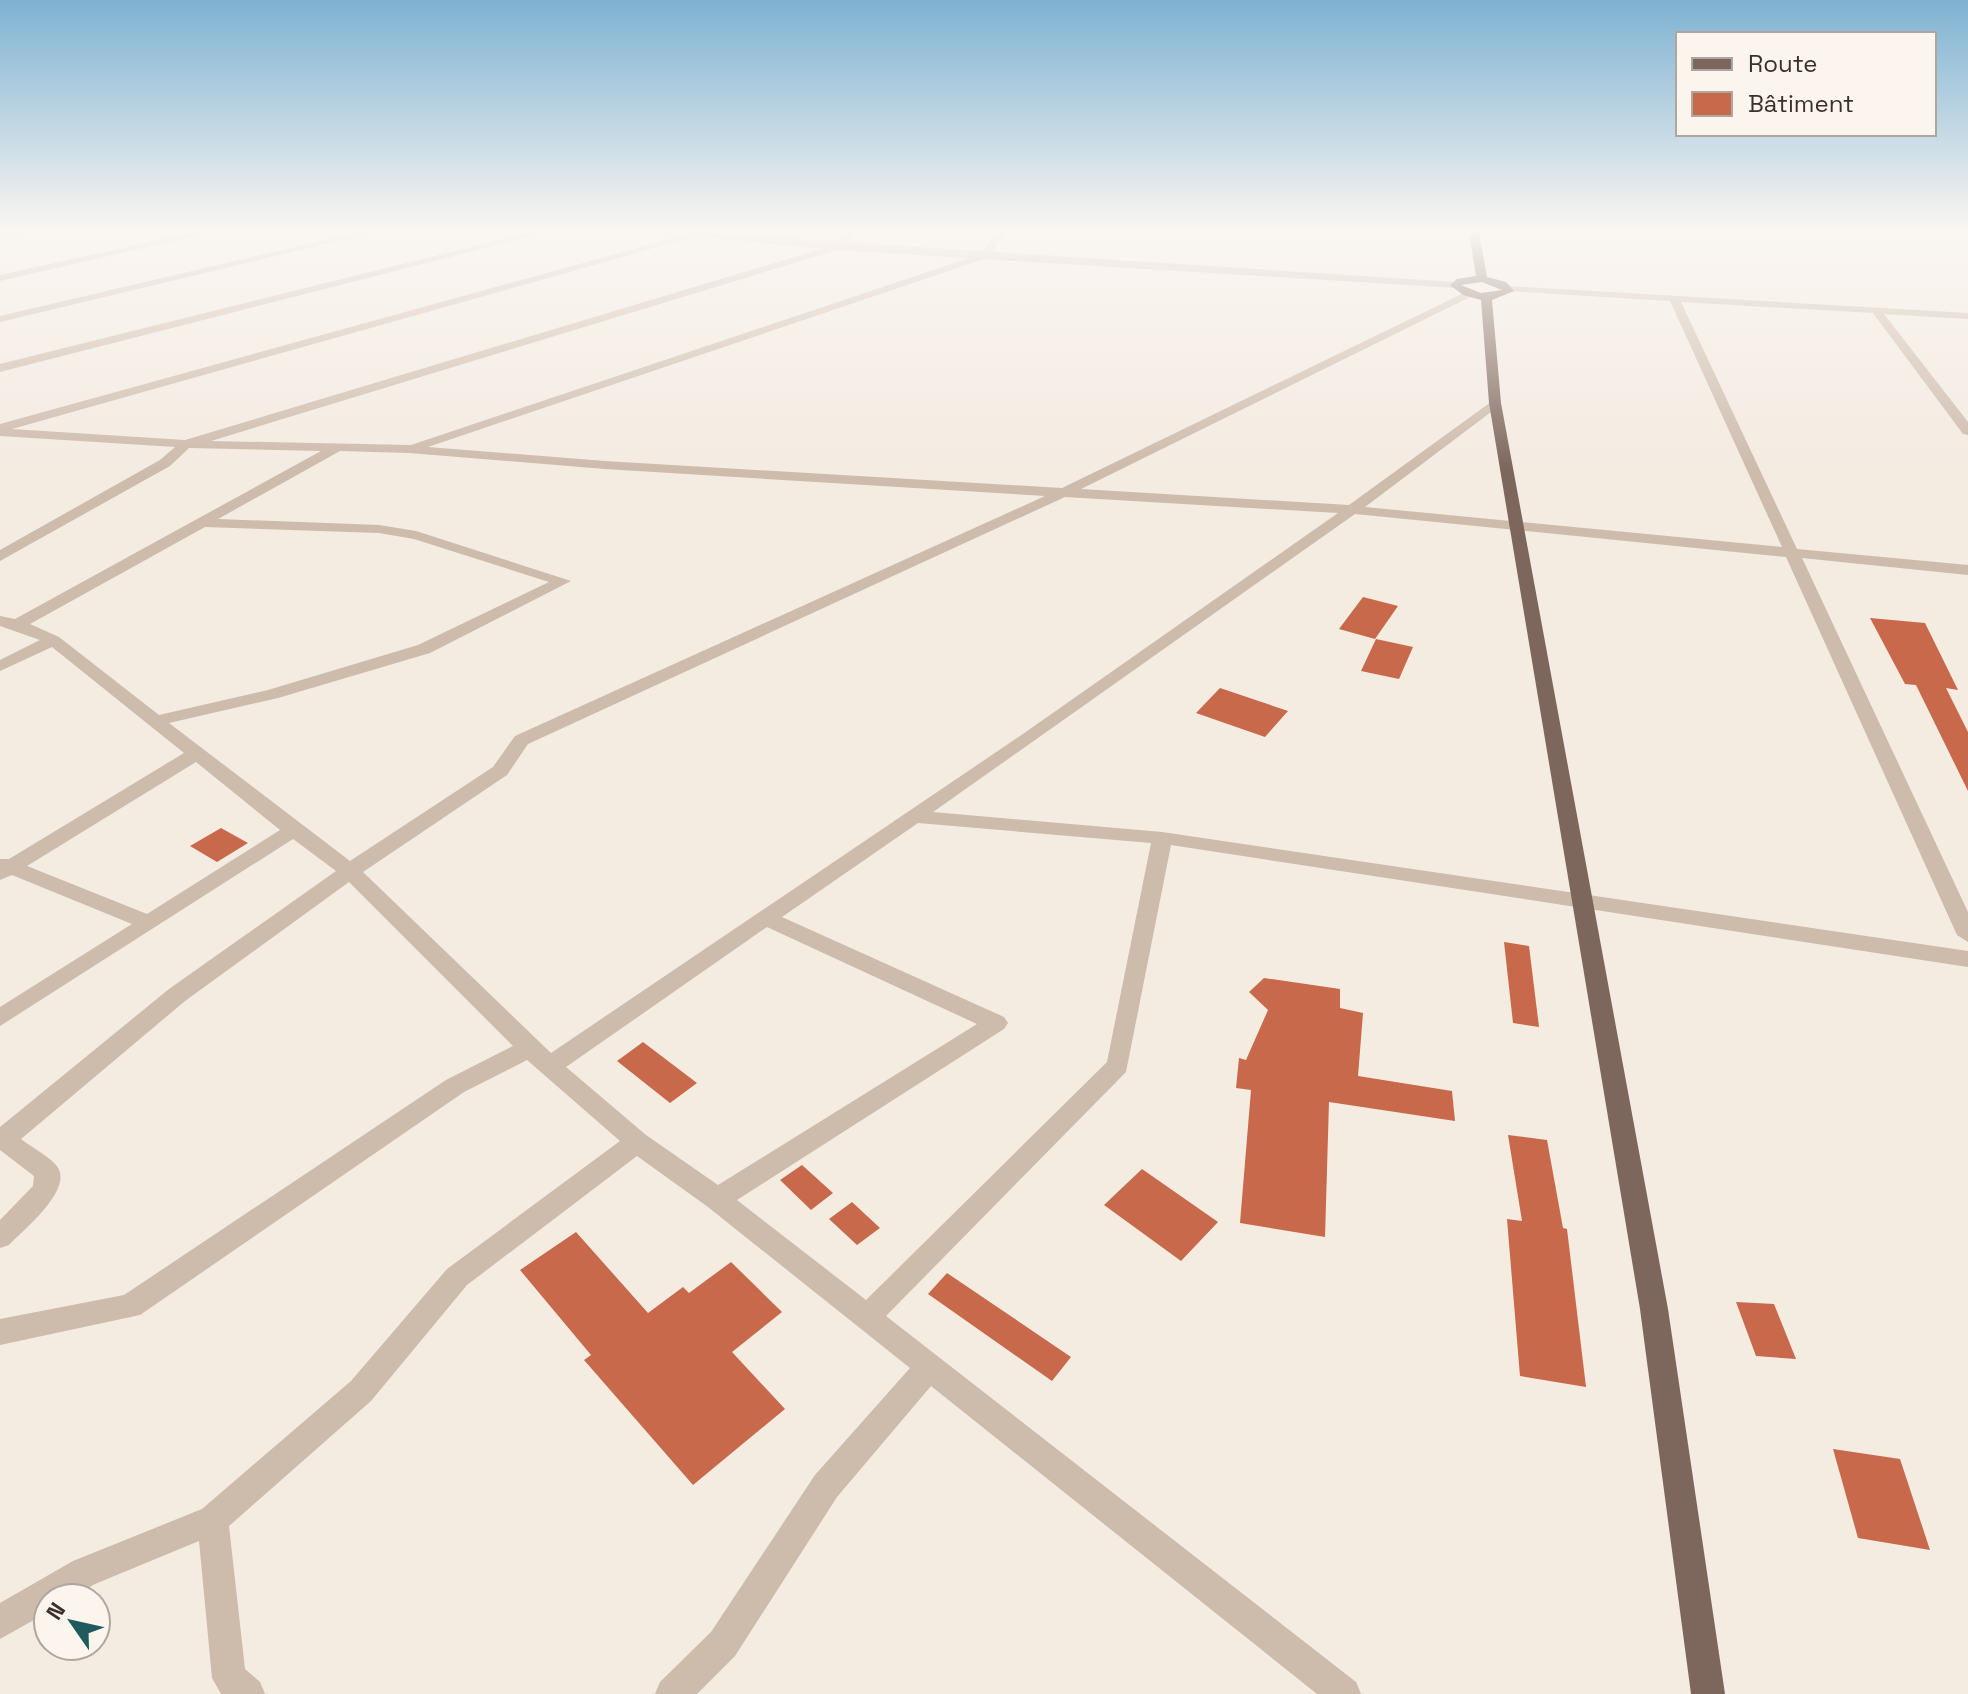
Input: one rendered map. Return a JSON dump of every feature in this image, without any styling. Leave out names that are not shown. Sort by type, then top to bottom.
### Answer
[{"type":"main road","points":[[1477,311],[1518,527],[1654,1309],[1708,1694]]},
{"type":"street","points":[[0,319],[34,311]]},
{"type":"street","points":[[0,368],[227,311]]},
{"type":"street","points":[[0,430],[427,311]]},
{"type":"street","points":[[0,556],[165,463],[186,444],[625,311]]},
{"type":"street","points":[[409,449],[820,311]]},
{"type":"street","points":[[0,1237],[46,1190],[47,1172],[1,1138],[177,995],[350,871],[500,771],[521,740],[1069,490],[1429,311]]},
{"type":"street","points":[[1680,311],[1968,935]]},
{"type":"street","points":[[1861,311],[1968,316]]},
{"type":"street","points":[[1877,312],[1968,431]]},
{"type":"street","points":[[550,1066],[764,917],[917,817],[1355,510],[1495,403]]},
{"type":"street","points":[[0,430],[186,444],[409,449],[621,466],[1069,490],[1355,510],[1790,555],[1968,570]]},
{"type":"street","points":[[9,622],[205,523],[336,448]]},
{"type":"street","points":[[156,721],[272,694],[424,649],[563,581],[416,535],[379,529],[205,523]]},
{"type":"street","points":[[9,622],[53,640],[293,830],[350,871],[529,1048],[637,1142],[717,1199],[1344,1694]]},
{"type":"street","points":[[0,666],[53,640]]},
{"type":"street","points":[[4,867],[196,754]]},
{"type":"street","points":[[917,817],[1162,838],[1968,959]]},
{"type":"street","points":[[0,1018],[293,830]]},
{"type":"street","points":[[867,1317],[1118,1066],[1162,838]]},
{"type":"street","points":[[4,867],[150,923]]},
{"type":"street","points":[[717,1199],[996,1023],[764,917]]},
{"type":"street","points":[[0,1332],[130,1306],[455,1086],[529,1048]]},
{"type":"street","points":[[0,1622],[84,1572],[213,1520],[361,1391],[457,1277],[637,1142]]},
{"type":"street","points":[[672,1694],[723,1644],[826,1486],[930,1366]]},
{"type":"street","points":[[213,1520],[229,1678],[248,1694]]},
{"type":"building","points":[[1363,597],[1398,606],[1375,639],[1339,629]]},
{"type":"building","points":[[1870,618],[1925,623],[1958,690],[1946,688],[1968,732],[1968,791],[1916,685],[1905,684]]},
{"type":"building","points":[[1376,639],[1413,647],[1399,679],[1361,671]]},
{"type":"building","points":[[1220,688],[1288,711],[1265,737],[1196,713]]},
{"type":"building","points":[[221,828],[248,843],[217,862],[190,846]]},
{"type":"building","points":[[1504,942],[1529,946],[1539,1027],[1513,1023]]},
{"type":"building","points":[[1264,978],[1340,989],[1340,1008],[1363,1013],[1358,1076],[1452,1091],[1455,1121],[1329,1102],[1325,1237],[1240,1223],[1251,1090],[1236,1088],[1239,1058],[1246,1060],[1268,1010],[1249,992]]},
{"type":"building","points":[[643,1042],[697,1083],[670,1103],[617,1061]]},
{"type":"building","points":[[1508,1135],[1547,1140],[1563,1228],[1567,1229],[1586,1387],[1520,1376],[1507,1219],[1522,1221]]},
{"type":"building","points":[[802,1165],[833,1193],[811,1210],[780,1180]]},
{"type":"building","points":[[1142,1169],[1218,1222],[1181,1261],[1104,1205]]},
{"type":"building","points":[[852,1202],[880,1228],[857,1245],[829,1219]]},
{"type":"building","points":[[576,1232],[648,1313],[683,1287],[689,1293],[731,1262],[782,1312],[732,1352],[785,1409],[693,1485],[584,1360],[591,1355],[520,1270]]},
{"type":"building","points":[[947,1273],[1071,1357],[1052,1381],[928,1294]]},
{"type":"building","points":[[1736,1302],[1774,1304],[1796,1359],[1756,1356]]},
{"type":"building","points":[[1833,1449],[1900,1459],[1930,1550],[1858,1538]]}]
